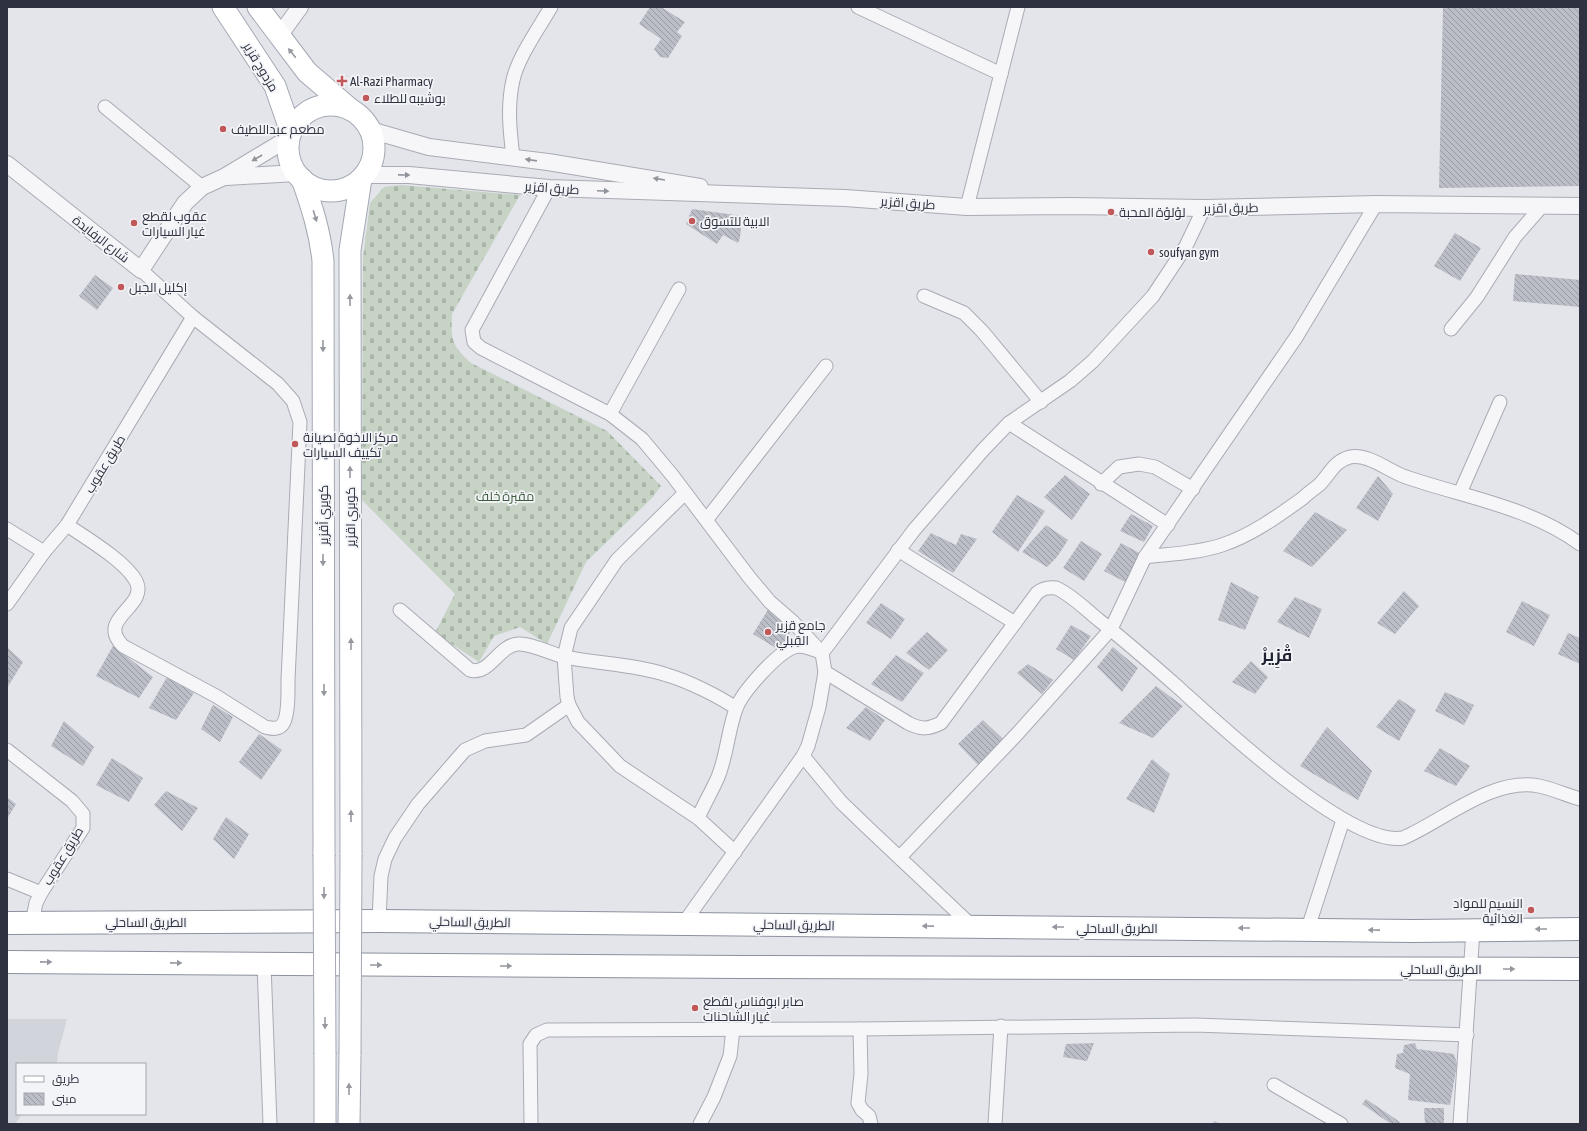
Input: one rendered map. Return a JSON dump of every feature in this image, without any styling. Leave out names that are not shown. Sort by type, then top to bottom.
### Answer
[{"type":"highway","name":"الطريق الساحلي","points":[[7,922],[379,921],[973,927],[1473,930],[1580,929]]},
{"type":"highway","name":"الطريق الساحلي","points":[[7,962],[1470,970],[1580,969]]},
{"type":"main road","name":"مزدوج قزير","points":[[223,7],[275,86],[290,135]]},
{"type":"main road","points":[[258,7],[307,72],[350,109],[358,114],[370,130],[374,148],[373,158],[363,177],[347,187],[328,190],[310,185],[300,176],[291,164],[288,153],[290,135],[303,116],[320,106],[336,105],[350,109]]},
{"type":"main road","points":[[275,86],[289,99],[301,101],[308,98],[312,90],[307,72]]},
{"type":"main road","name":"كويري أقزير","points":[[300,176],[316,217],[321,240],[323,262],[325,1124]]},
{"type":"main road","name":"كوبري اقزير","points":[[349,1124],[351,855],[350,250],[363,177]]},
{"type":"street","points":[[279,36],[300,7]]},
{"type":"street","points":[[512,157],[508,123],[513,80],[529,43],[551,7]]},
{"type":"street","points":[[858,7],[1002,74]]},
{"type":"street","points":[[967,207],[1018,7]]},
{"type":"street","points":[[105,107],[202,187]]},
{"type":"street","name":"طريق اقزير","points":[[370,130],[422,146],[512,157],[666,180],[739,194]]},
{"type":"street","points":[[141,270],[185,203],[202,187],[224,177],[290,135]]},
{"type":"street","name":"شارع الرفايدة","points":[[7,164],[141,270],[193,317],[278,384],[293,401],[300,422],[286,720],[281,727],[274,729],[265,727],[216,696],[123,646],[115,638],[114,630],[120,617],[133,603],[137,592],[136,581],[125,567],[67,525]]},
{"type":"street","name":"طريق اقزير","points":[[363,177],[409,175],[549,188],[674,194],[739,194],[845,198],[967,207],[1072,206],[1204,208],[1376,204],[1580,206]]},
{"type":"street","points":[[224,177],[300,176]]},
{"type":"street","points":[[549,188],[472,330],[474,342],[481,348],[610,414],[642,439],[707,519],[749,577],[770,602],[793,622],[822,653],[825,672],[819,707],[803,756],[683,924]]},
{"type":"street","points":[[900,857],[1018,733],[1111,629],[1145,557],[1297,336],[1376,204]]},
{"type":"street","points":[[1451,329],[1477,297],[1515,237],[1542,206]]},
{"type":"street","points":[[822,653],[898,550],[983,450],[1009,423],[1041,402],[1093,361],[1153,296],[1186,246],[1204,208]]},
{"type":"street","points":[[610,414],[679,289]]},
{"type":"street","points":[[924,296],[964,313],[1041,402]]},
{"type":"street","name":"طريق عقوب","points":[[7,604],[44,552],[67,525],[193,317]]},
{"type":"street","points":[[707,519],[826,366]]},
{"type":"street","points":[[1460,493],[1500,402]]},
{"type":"street","points":[[1009,423],[1101,484],[1168,525]]},
{"type":"street","points":[[1145,557],[1204,550],[1223,545],[1254,531],[1320,484],[1334,465],[1352,456],[1368,459],[1406,477],[1460,493],[1534,518],[1568,535],[1580,544]]},
{"type":"street","points":[[1101,484],[1119,467],[1139,464],[1155,467],[1193,489]]},
{"type":"street","points":[[685,493],[617,560],[571,628],[564,657],[569,705],[578,722],[620,766],[698,818],[735,852]]},
{"type":"street","points":[[7,529],[44,552]]},
{"type":"street","points":[[898,550],[1015,623]]},
{"type":"street","points":[[825,672],[913,726],[917,728],[929,729],[942,723],[1037,593],[1042,589],[1049,587],[1061,590],[1111,629],[1259,760],[1343,820],[1381,837],[1392,840],[1412,834],[1472,800],[1520,785],[1538,786],[1580,799]]},
{"type":"street","points":[[400,610],[470,670],[476,672],[482,670],[493,659],[517,644],[564,657],[641,668],[668,675],[736,708]]},
{"type":"street","points":[[698,818],[718,776],[736,708],[756,678],[786,651],[794,647],[803,646],[822,653]]},
{"type":"street","points":[[379,921],[381,876],[385,859],[395,838],[418,804],[465,750],[485,741],[526,735],[569,705]]},
{"type":"street","name":"طريق عقوب","points":[[7,750],[72,801],[83,814],[83,828],[36,903],[32,923]]},
{"type":"street","points":[[803,756],[841,802],[973,927]]},
{"type":"street","points":[[1308,928],[1343,820]]},
{"type":"street","points":[[7,879],[41,894]]},
{"type":"street","points":[[1460,1124],[1473,930]]},
{"type":"street","points":[[264,964],[270,1124]]},
{"type":"street","points":[[531,1124],[530,1044],[536,1035],[547,1030],[860,1029],[1002,1026],[1195,1025],[1467,1034]]},
{"type":"street","points":[[995,1124],[1002,1026]]},
{"type":"street","points":[[700,1124],[730,1056],[734,1029]]},
{"type":"street","points":[[860,1029],[861,1074],[858,1103],[862,1110],[869,1116],[871,1124]]},
{"type":"street","points":[[1274,1084],[1341,1124]]},
{"type":"shaded area","points":[[7,1019],[67,1019],[58,1053],[57,1063],[16,1063],[16,1115],[21,1115],[15,1124],[7,1124]]},
{"type":"green space","name":"مقبرة خلف","points":[[401,185],[520,195],[452,314],[452,336],[454,342],[459,351],[471,363],[607,431],[661,486],[653,497],[586,562],[547,644],[520,627],[494,636],[479,662],[435,633],[455,594],[362,500],[363,258],[370,203],[384,187]]},
{"type":"building","points":[[650,7],[661,7],[685,22],[677,32],[682,36],[668,58],[660,57],[654,49],[661,39],[639,24]]},
{"type":"building","points":[[1443,7],[1580,7],[1580,186],[1439,188]]},
{"type":"building","points":[[692,209],[742,216],[740,238],[738,243],[723,235],[717,244],[686,224]]},
{"type":"building","points":[[1455,233],[1481,248],[1460,281],[1434,266]]},
{"type":"building","points":[[1515,274],[1580,280],[1580,307],[1513,301]]},
{"type":"building","points":[[95,275],[113,288],[97,310],[79,296]]},
{"type":"building","points":[[1065,475],[1090,494],[1072,520],[1044,497]]},
{"type":"building","points":[[1378,476],[1393,494],[1378,521],[1356,508]]},
{"type":"building","points":[[1017,495],[1045,511],[1018,552],[992,532]]},
{"type":"building","points":[[1315,512],[1347,530],[1312,567],[1283,551]]},
{"type":"building","points":[[1131,514],[1153,526],[1144,542],[1120,531]]},
{"type":"building","points":[[1046,525],[1068,540],[1057,557],[1047,567],[1022,552]]},
{"type":"building","points":[[931,533],[956,545],[961,534],[977,539],[953,573],[918,551]]},
{"type":"building","points":[[1081,541],[1102,554],[1084,581],[1063,568]]},
{"type":"building","points":[[1121,543],[1141,554],[1127,583],[1104,571]]},
{"type":"building","points":[[1231,582],[1259,597],[1245,630],[1218,620]]},
{"type":"building","points":[[1404,591],[1419,606],[1395,634],[1377,623]]},
{"type":"building","points":[[1295,597],[1322,609],[1309,638],[1277,622]]},
{"type":"building","points":[[1522,601],[1550,615],[1534,646],[1506,632]]},
{"type":"building","points":[[881,603],[905,619],[891,639],[866,623]]},
{"type":"building","points":[[769,608],[795,625],[779,650],[753,634]]},
{"type":"building","points":[[1071,625],[1091,636],[1074,660],[1056,649]]},
{"type":"building","points":[[927,632],[948,650],[929,670],[906,653]]},
{"type":"building","points":[[1568,633],[1580,638],[1580,664],[1558,654]]},
{"type":"building","points":[[113,646],[153,677],[139,698],[96,676]]},
{"type":"building","points":[[7,647],[23,662],[7,688]]},
{"type":"building","points":[[1113,647],[1138,668],[1122,692],[1097,667]]},
{"type":"building","points":[[896,655],[924,673],[902,702],[871,684]]},
{"type":"building","points":[[1251,661],[1268,677],[1255,694],[1232,682]]},
{"type":"building","points":[[1028,664],[1053,680],[1042,694],[1017,673]]},
{"type":"building","points":[[167,677],[194,693],[176,720],[149,708]]},
{"type":"building","points":[[1156,686],[1183,706],[1153,738],[1119,723]]},
{"type":"building","points":[[1445,692],[1474,705],[1464,725],[1435,711]]},
{"type":"building","points":[[1399,699],[1416,710],[1399,741],[1376,727]]},
{"type":"building","points":[[213,705],[233,717],[220,742],[201,729]]},
{"type":"building","points":[[866,707],[885,720],[870,741],[846,728]]},
{"type":"building","points":[[983,720],[1003,739],[980,767],[958,744]]},
{"type":"building","points":[[64,721],[94,747],[83,766],[51,746]]},
{"type":"building","points":[[1327,727],[1372,771],[1358,800],[1300,766]]},
{"type":"building","points":[[259,734],[282,750],[261,780],[239,762]]},
{"type":"building","points":[[1440,748],[1470,766],[1456,786],[1424,771]]},
{"type":"building","points":[[112,758],[143,778],[129,802],[96,785]]},
{"type":"building","points":[[1152,759],[1170,774],[1154,813],[1126,799]]},
{"type":"building","points":[[166,791],[198,808],[182,831],[154,805]]},
{"type":"building","points":[[7,797],[16,804],[7,819]]},
{"type":"building","points":[[226,817],[249,834],[234,859],[213,839]]},
{"type":"building","points":[[1094,1043],[1087,1061],[1063,1057],[1066,1044]]},
{"type":"building","points":[[1415,1043],[1417,1049],[1454,1054],[1457,1064],[1450,1105],[1408,1100],[1410,1074],[1395,1068],[1397,1054],[1403,1053],[1404,1045]]},
{"type":"building","points":[[1366,1099],[1400,1122],[1398,1124],[1391,1124],[1362,1104]]},
{"type":"building","points":[[1424,1108],[1444,1108],[1444,1124],[1425,1124]]},
{"type":"building","points":[[1214,1121],[1221,1124],[1213,1124]]},
{"type":"place","name":"Al-Razi Pharmacy","points":[[342,81]]},
{"type":"place","name":"بوشيبه للطلاء","points":[[366,98]]},
{"type":"place","name":"مطعم عبداللطيف","points":[[223,129]]},
{"type":"place","name":"لؤلؤة المحبة","points":[[1111,212]]},
{"type":"place","name":"الابية للتسوق","points":[[692,221]]},
{"type":"place","name":"عقوب لقطع غيار السيارات","points":[[134,223]]},
{"type":"place","name":"soufyan gym","points":[[1151,252]]},
{"type":"place","name":"إكليل الجبل","points":[[121,287]]},
{"type":"place","name":"مركز الاخوة لصيانة تكييف السيارات","points":[[295,444]]},
{"type":"place","name":"جامع قزير القِبلي","points":[[768,632]]},
{"type":"place","name":"النسيم للمواد الغذائية","points":[[1531,910]]},
{"type":"place","name":"صابر ابوفناس لقطع غيار الشاحنات","points":[[695,1008]]},
{"type":"district","name":"قْزِيرْ","points":[[1277,655]]}]
